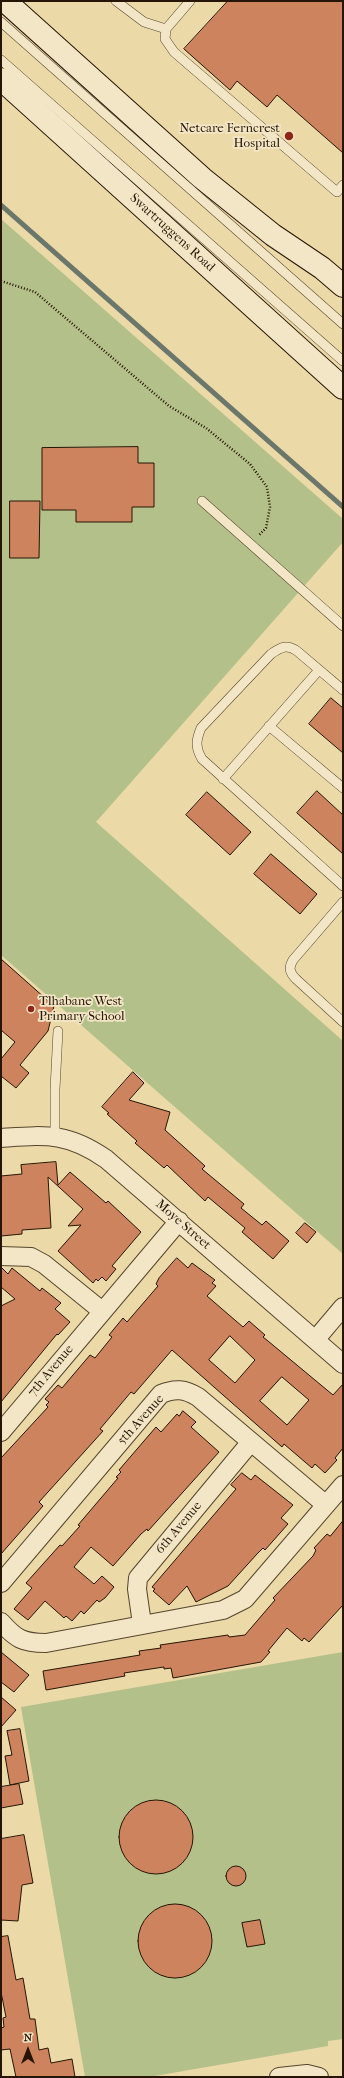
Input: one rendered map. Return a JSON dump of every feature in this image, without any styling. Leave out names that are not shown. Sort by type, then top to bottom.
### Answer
[{"type":"main road","points":[[5,1],[202,178],[273,234],[322,268],[343,286]]},
{"type":"main road","name":"Swartruggens Road","points":[[1,79],[343,388]]},
{"type":"street","name":"Moye Street","points":[[1,1138],[55,1136],[84,1145],[106,1158],[343,1364]]},
{"type":"street","name":"7th Avenue","points":[[1,1432],[179,1221]]},
{"type":"street","points":[[1,1256],[30,1257],[44,1264],[102,1311]]},
{"type":"street","points":[[316,1339],[343,1307]]},
{"type":"street","name":"5th Avenue","points":[[1,1583],[161,1394],[175,1390],[190,1392],[326,1505]]},
{"type":"street","name":"6th Avenue","points":[[142,1624],[137,1589],[138,1578],[250,1443]]},
{"type":"street","points":[[1,1622],[20,1640],[30,1643],[46,1643],[223,1610],[245,1599],[343,1485]]},
{"type":"street","points":[[279,2077],[307,2074],[319,2077]]},
{"type":"lane","points":[[116,1],[144,22],[166,29]]},
{"type":"lane","points":[[190,1],[166,29],[165,38],[174,52],[341,191]]},
{"type":"lane","points":[[1,22],[343,324]]},
{"type":"lane","points":[[1,60],[343,362]]},
{"type":"lane","points":[[202,501],[343,626]]},
{"type":"lane","points":[[343,690],[289,646],[278,649],[201,728],[196,740],[198,752],[202,759],[343,886]]},
{"type":"lane","points":[[222,778],[319,670]]},
{"type":"lane","points":[[269,726],[343,788]]},
{"type":"lane","points":[[343,902],[292,960],[289,968],[291,974],[343,1022]]},
{"type":"lane","points":[[55,1136],[55,1090],[58,1031]]},
{"type":"path","points":[[1,282],[4,281],[35,292],[169,406],[206,428],[250,464],[267,487],[270,508],[266,528],[251,545]]},
{"type":"green space","points":[[1,219],[343,519],[343,542],[96,822],[343,1041],[343,1254],[1,955]]},
{"type":"green space","points":[[343,1652],[343,2039],[328,2041],[328,2046],[149,2077],[85,2077],[21,1707]]},
{"type":"building","points":[[228,1],[343,1],[343,153],[277,95],[267,107],[237,81],[230,90],[184,49]]},
{"type":"building","points":[[138,447],[138,463],[154,463],[154,507],[132,507],[132,522],[76,522],[76,510],[42,510],[42,448]]},
{"type":"building","points":[[10,501],[40,501],[39,558],[10,558]]},
{"type":"building","points":[[331,698],[343,708],[343,753],[309,724]]},
{"type":"building","points":[[317,791],[343,815],[343,854],[297,813]]},
{"type":"building","points":[[207,792],[251,832],[230,855],[186,815]]},
{"type":"building","points":[[271,854],[317,894],[300,914],[254,874]]},
{"type":"building","points":[[1,959],[54,1006],[48,1031],[20,1065],[29,1073],[16,1088],[1,1076],[1,1059],[15,1042],[1,1030]]},
{"type":"building","points":[[133,1072],[144,1083],[129,1100],[170,1112],[165,1130],[205,1166],[202,1169],[244,1204],[241,1208],[262,1225],[266,1221],[289,1241],[273,1259],[242,1232],[245,1228],[208,1197],[205,1201],[167,1165],[164,1168],[135,1143],[137,1141],[107,1114],[109,1113],[102,1107]]},
{"type":"building","points":[[56,1162],[58,1185],[70,1172],[106,1203],[108,1201],[141,1232],[112,1266],[116,1269],[106,1281],[102,1277],[98,1281],[96,1279],[93,1283],[58,1251],[81,1225],[68,1226],[83,1209],[48,1177],[51,1228],[22,1230],[22,1234],[1,1236],[1,1176],[22,1174],[21,1165]]},
{"type":"building","points":[[305,1223],[316,1232],[307,1243],[296,1233]]},
{"type":"building","points":[[177,1258],[188,1268],[192,1263],[215,1280],[212,1283],[216,1286],[207,1296],[243,1327],[249,1321],[265,1335],[263,1337],[333,1395],[343,1384],[343,1448],[335,1458],[337,1460],[325,1473],[315,1464],[312,1468],[284,1444],[282,1447],[172,1350],[134,1394],[131,1392],[100,1429],[103,1431],[39,1502],[43,1506],[1,1554],[1,1458],[48,1407],[46,1405],[49,1402],[45,1399],[58,1385],[62,1388],[90,1355],[95,1358],[112,1337],[109,1335],[123,1318],[127,1322],[158,1286],[156,1284],[159,1278]],"holes":[[[230,1336],[255,1360],[235,1383],[209,1360]],[[282,1377],[309,1400],[287,1425],[260,1401]]]},
{"type":"building","points":[[1,1267],[8,1274],[12,1268],[40,1291],[42,1288],[61,1303],[55,1309],[70,1322],[58,1335],[57,1334],[1,1402],[1,1306],[15,1299],[1,1287]]},
{"type":"building","points":[[183,1411],[196,1422],[191,1427],[219,1452],[148,1531],[147,1529],[141,1534],[113,1566],[91,1547],[74,1567],[94,1584],[102,1576],[114,1587],[105,1598],[99,1602],[97,1600],[84,1614],[81,1611],[72,1621],[66,1616],[64,1618],[45,1601],[28,1620],[14,1609],[32,1588],[26,1583],[60,1545],[62,1546],[80,1526],[78,1525],[118,1478],[116,1477],[121,1472],[119,1470],[156,1427],[161,1432],[177,1414],[179,1416]]},
{"type":"building","points":[[242,1473],[251,1480],[255,1475],[293,1505],[281,1518],[288,1524],[265,1550],[263,1548],[228,1586],[196,1602],[187,1586],[169,1605],[153,1591],[155,1589],[152,1587],[236,1489],[231,1485]]},
{"type":"building","points":[[343,1521],[343,1605],[309,1642],[304,1638],[302,1641],[287,1628],[261,1662],[173,1678],[171,1668],[164,1669],[164,1667],[124,1673],[125,1676],[46,1690],[43,1671],[140,1655],[139,1651],[161,1648],[160,1645],[228,1635],[229,1637],[245,1635],[275,1600],[273,1598],[313,1556],[316,1550],[314,1548],[327,1534],[330,1536]]},
{"type":"building","points":[[1,1652],[29,1675],[14,1692],[1,1682]]},
{"type":"building","points":[[1,1697],[16,1710],[1,1727]]},
{"type":"building","points":[[20,1729],[29,1781],[10,1785],[5,1756],[12,1755],[7,1731]]},
{"type":"building","points":[[19,1784],[23,1804],[1,1808],[1,1787]]},
{"type":"building","points":[[156,1800],[170,1803],[182,1811],[190,1823],[193,1837],[190,1851],[182,1863],[170,1871],[156,1874],[142,1871],[130,1863],[122,1851],[119,1837],[122,1823],[130,1811],[142,1803]]},
{"type":"building","points":[[24,1835],[33,1883],[22,1885],[18,1921],[1,1920],[1,1839]]},
{"type":"building","points":[[236,1866],[243,1869],[246,1876],[243,1883],[236,1886],[229,1883],[226,1876],[229,1869]]},
{"type":"building","points":[[175,1904],[189,1907],[201,1915],[209,1927],[212,1941],[209,1955],[201,1967],[189,1975],[175,1978],[161,1975],[149,1967],[141,1955],[138,1941],[141,1927],[149,1915],[161,1907]]},
{"type":"building","points":[[260,1920],[265,1944],[247,1947],[242,1923]]},
{"type":"building","points":[[8,1936],[16,1980],[23,1978],[30,2019],[35,2019],[39,2050],[48,2048],[51,2063],[72,2059],[75,2077],[16,2077],[10,2049],[1,2050],[1,2028],[4,2027],[3,2018],[6,2017],[1,1992],[1,1937]]},
{"type":"waterway","points":[[1,205],[343,507]]},
{"type":"place","name":"Netcare Ferncrest Hospital","points":[[289,136]]},
{"type":"place","name":"Tlhabane West Primary School","points":[[31,1009]]}]
